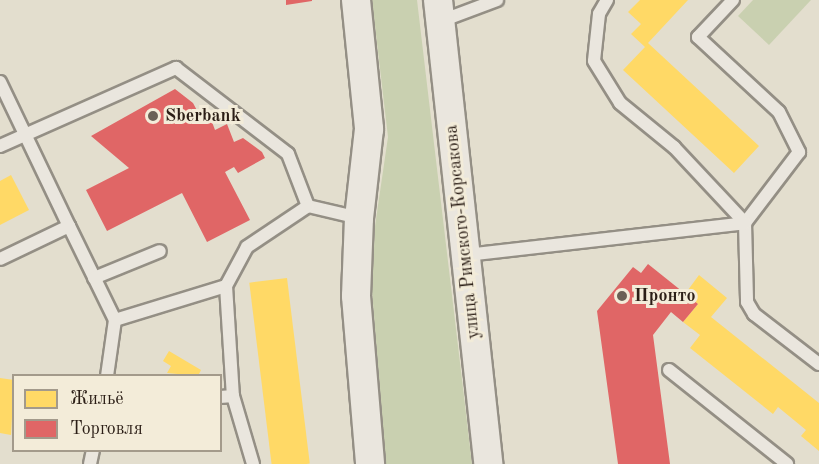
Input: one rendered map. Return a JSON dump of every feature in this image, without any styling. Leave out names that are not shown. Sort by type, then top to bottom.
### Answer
[{"type":"street","points":[[356,0],[369,129],[358,218],[356,296],[370,464]]},
{"type":"street","name":"улица Римского-Корсакова","points":[[440,10],[488,464]]},
{"type":"lane","points":[[440,10],[497,0]]},
{"type":"lane","points":[[607,0],[599,14],[594,61],[614,94],[674,147],[745,223]]},
{"type":"lane","points":[[733,0],[698,38],[779,112],[799,152],[745,223],[747,302],[754,314],[819,364]]},
{"type":"lane","points":[[0,146],[176,68],[288,154],[308,206]]},
{"type":"lane","points":[[0,82],[114,320],[107,374]]},
{"type":"lane","points":[[253,464],[227,396],[226,286],[247,248],[308,206],[358,218]]},
{"type":"lane","points":[[466,255],[745,223]]},
{"type":"lane","points":[[0,259],[69,226]]},
{"type":"lane","points":[[94,278],[160,251]]},
{"type":"lane","points":[[114,320],[226,286]]},
{"type":"lane","points":[[669,370],[787,464]]},
{"type":"green space","points":[[372,0],[417,0],[472,464],[386,464],[372,291],[375,226],[388,137]]},
{"type":"green space","points":[[753,0],[811,0],[769,45],[738,16]]},
{"type":"building: Жильё","points":[[640,0],[688,0],[648,43],[759,146],[734,173],[623,70],[645,47],[631,34],[641,24],[628,12]]},
{"type":"building: Жильё","points":[[11,175],[29,210],[0,225],[0,181]]},
{"type":"building: Жильё","points":[[699,275],[727,298],[711,317],[819,403],[819,451],[801,436],[806,430],[778,407],[773,414],[690,348],[700,335],[683,322],[698,304],[685,294]]},
{"type":"building: Жильё","points":[[287,278],[310,464],[272,464],[249,283]]},
{"type":"building: Жильё","points":[[169,351],[201,370],[199,374],[167,373],[171,366],[163,361]]},
{"type":"building: Жильё","points":[[0,378],[12,380],[12,417],[11,435],[0,433]]},
{"type":"building: Торговля","points":[[286,0],[312,0],[312,1],[286,5]]},
{"type":"building: Торговля","points":[[175,89],[193,103],[201,118],[209,114],[215,130],[227,124],[234,142],[243,138],[262,152],[265,158],[238,173],[234,167],[225,172],[250,220],[207,242],[182,193],[107,231],[86,190],[129,168],[91,136]]},
{"type":"building: Торговля","points":[[648,264],[698,304],[683,322],[671,312],[653,335],[670,464],[618,464],[597,311],[633,267],[641,273]]},
{"type":"place","name":"Sberbank","points":[[153,116]]},
{"type":"place","name":"Пронто","points":[[622,296]]}]
